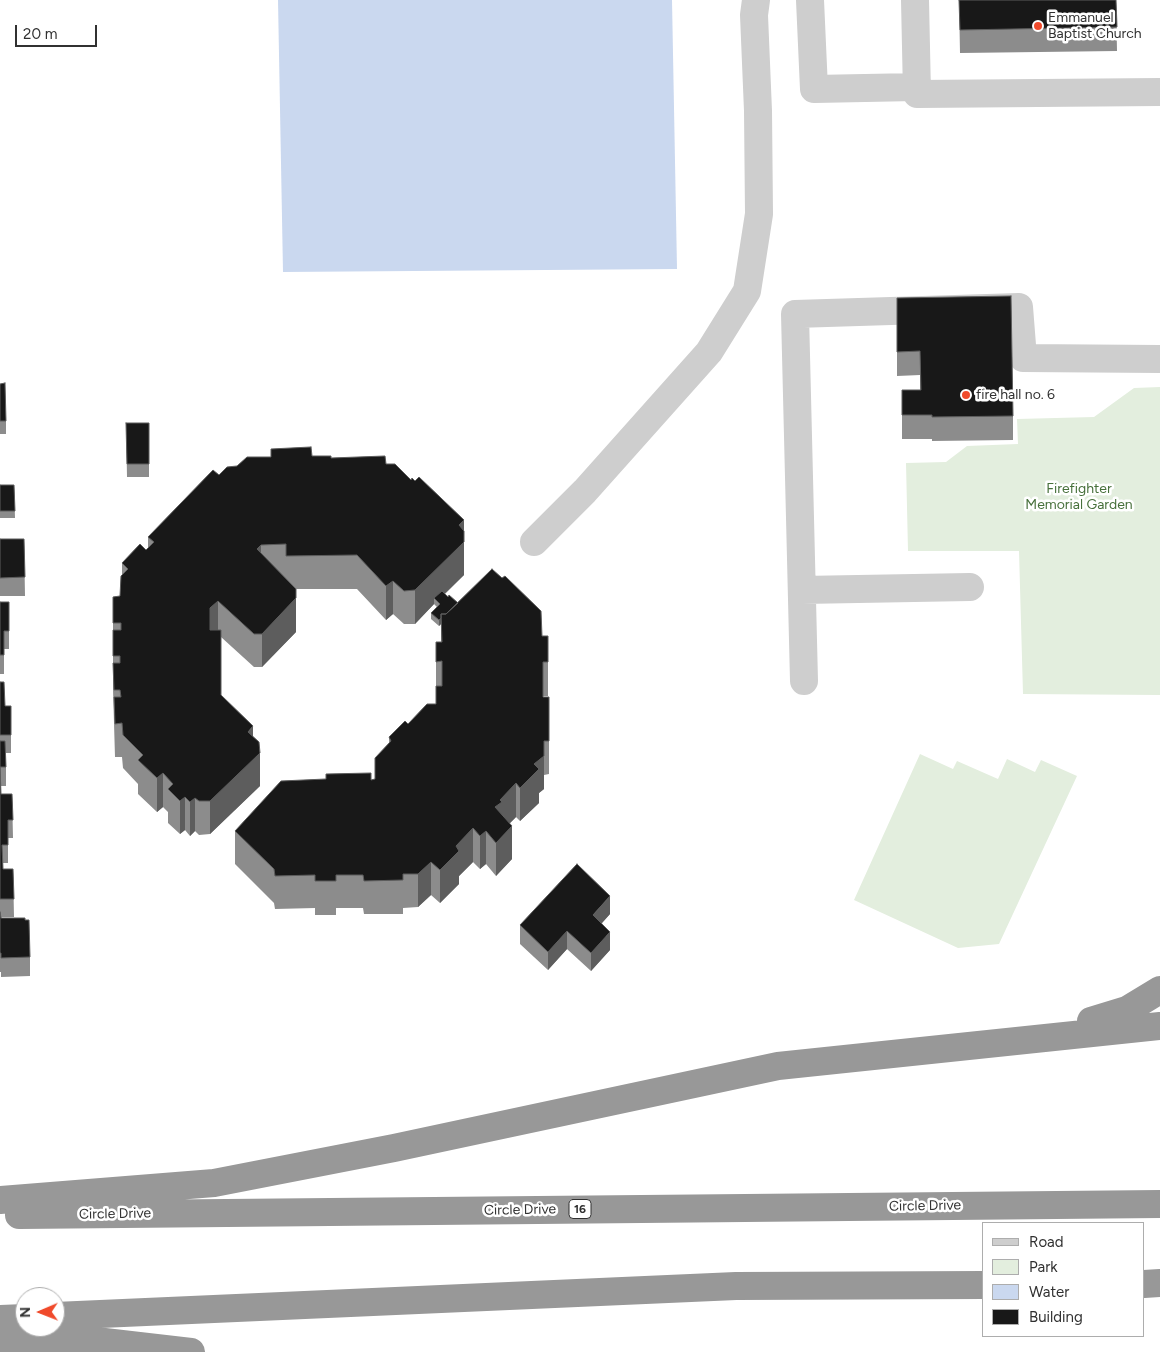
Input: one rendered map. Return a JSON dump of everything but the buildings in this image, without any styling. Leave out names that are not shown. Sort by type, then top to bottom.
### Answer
[{"type":"highway","points":[[1011,1043],[1127,1010],[1160,990]]},
{"type":"highway","points":[[0,1200],[214,1183],[394,1148],[778,1066],[1160,1026]]},
{"type":"highway","name":"Circle Drive","points":[[0,1216],[1160,1204]]},
{"type":"highway","points":[[65,1316],[736,1286],[982,1284]]},
{"type":"highway","points":[[1145,1284],[1160,1284]]},
{"type":"highway","points":[[0,1319],[15,1318]]},
{"type":"highway","points":[[0,1338],[70,1338],[191,1352]]},
{"type":"lane","points":[[534,542],[585,491],[709,352],[747,291],[759,214],[758,111],[754,15],[756,0]]},
{"type":"lane","points":[[810,0],[814,89],[916,87]]},
{"type":"lane","points":[[915,0],[916,94],[1160,92]]},
{"type":"lane","points":[[804,681],[795,314],[1019,308],[1023,358],[1160,359]]},
{"type":"lane","points":[[802,590],[970,587]]},
{"type":"green space","name":"Firefighter Memorial Garden","points":[[1160,387],[1160,695],[1023,694],[1019,551],[908,551],[906,463],[946,462],[967,446],[1018,444],[1017,419],[1094,417],[1134,388]]},
{"type":"green space","points":[[920,754],[953,769],[957,761],[998,779],[1007,759],[1035,772],[1041,760],[1077,776],[999,944],[958,948],[854,900]]},
{"type":"water","points":[[278,0],[672,0],[677,269],[283,272]]},
{"type":"place","name":"Emmanuel Baptist Church","points":[[1038,26]]},
{"type":"place","name":"fire hall no. 6","points":[[966,395]]}]
